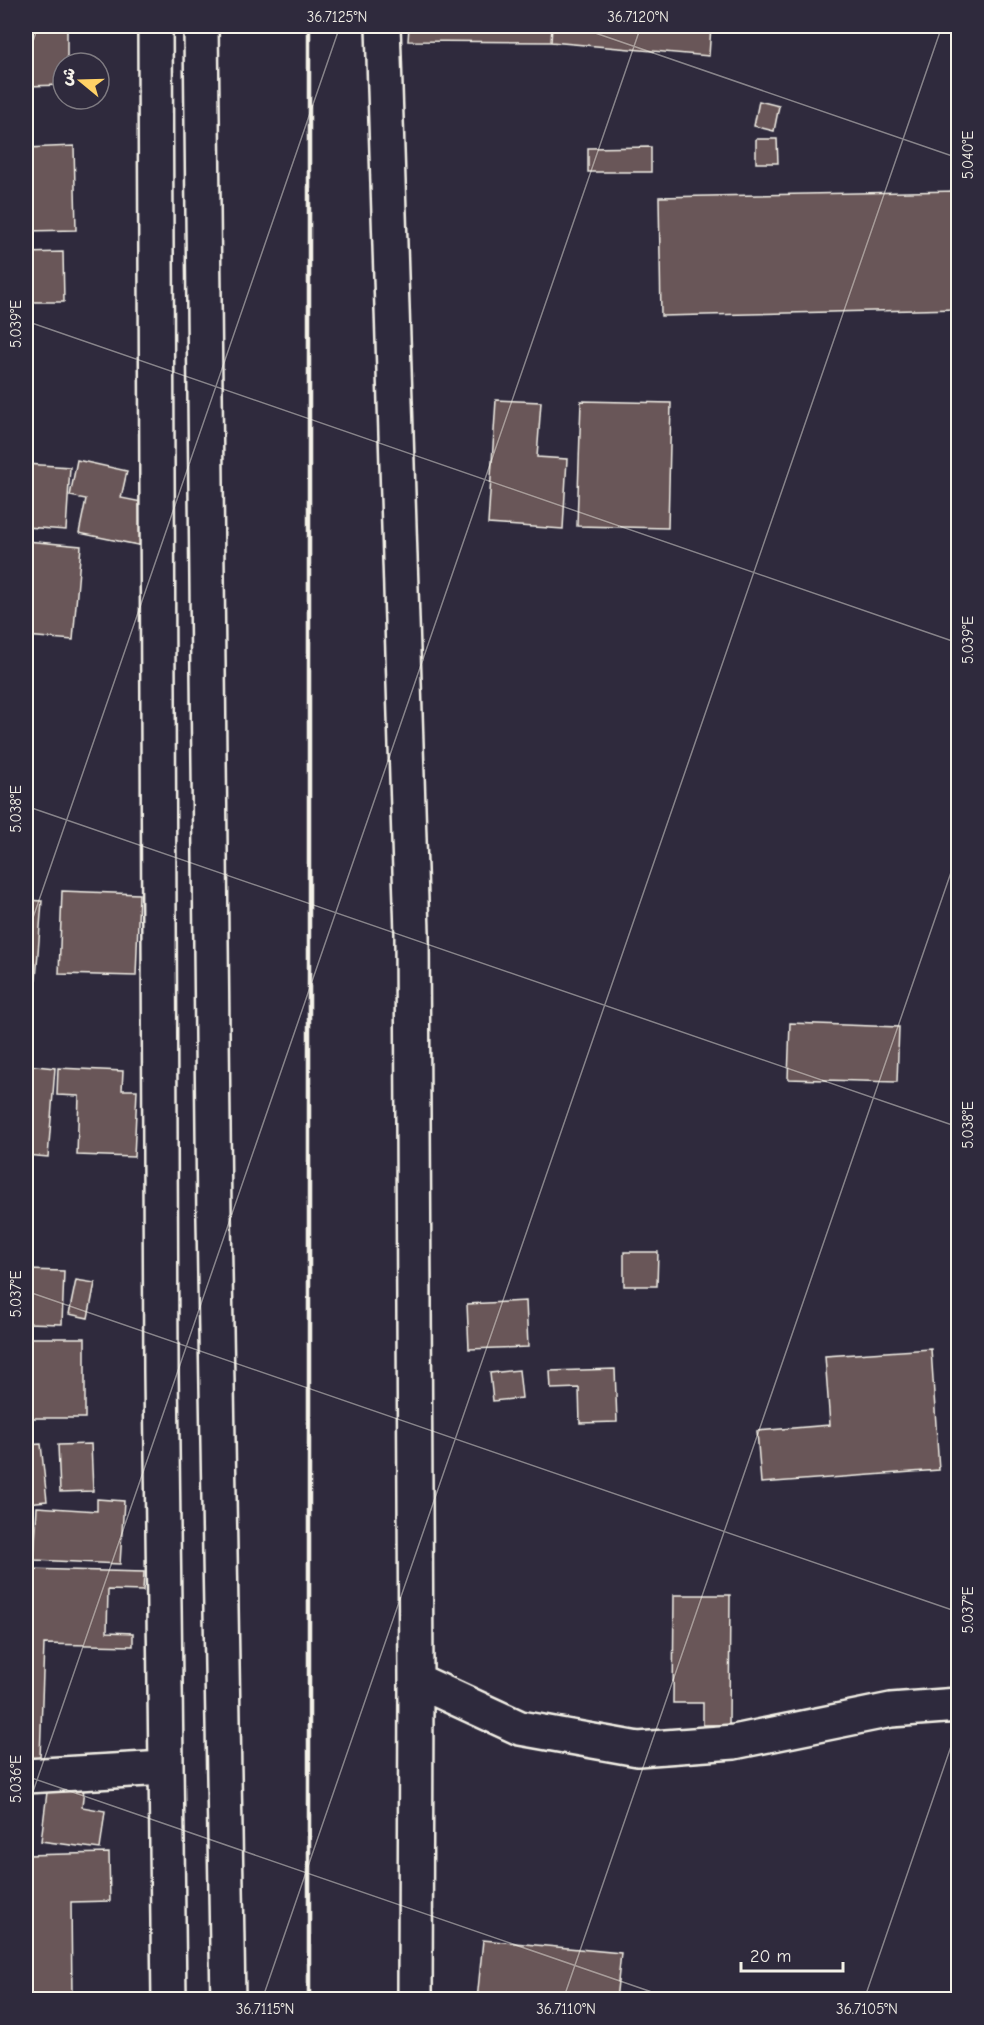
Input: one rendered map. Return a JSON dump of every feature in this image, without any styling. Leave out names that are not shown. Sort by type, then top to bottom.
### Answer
[{"type":"main road","points":[[155,26],[160,1201],[169,2000]]},
{"type":"main road","points":[[201,26],[214,1218],[228,2000]]},
{"type":"main road","points":[[383,26],[412,933],[416,1680],[415,2000]]},
{"type":"main road","points":[[416,1680],[520,1728],[638,1749],[735,1742],[891,1710],[958,1705]]},
{"type":"main road","points":[[26,1776],[165,1768]]},
{"type":"building","points":[[26,26],[67,26],[67,51],[51,51],[51,85],[26,86]]},
{"type":"building","points":[[409,26],[552,26],[551,42],[408,41]]},
{"type":"building","points":[[552,26],[711,26],[709,56],[551,42]]},
{"type":"building","points":[[759,101],[779,106],[774,131],[754,126]]},
{"type":"building","points":[[756,139],[777,139],[778,163],[756,163]]},
{"type":"building","points":[[74,146],[76,230],[26,231],[26,148]]},
{"type":"building","points":[[651,147],[651,172],[588,172],[588,148]]},
{"type":"building","points":[[958,191],[958,309],[661,316],[659,197]]},
{"type":"building","points":[[63,252],[64,302],[26,302],[26,253]]},
{"type":"building","points":[[496,400],[541,402],[537,457],[567,459],[563,529],[488,524]]},
{"type":"building","points":[[581,401],[671,403],[668,528],[577,526]]},
{"type":"building","points":[[77,460],[127,471],[121,498],[152,504],[143,546],[79,533],[86,499],[70,496]]},
{"type":"building","points":[[26,464],[70,467],[66,530],[26,527]]},
{"type":"building","points":[[26,541],[81,546],[73,640],[26,636]]},
{"type":"building","points":[[62,891],[139,894],[136,976],[59,974]]},
{"type":"building","points":[[26,900],[42,901],[36,979],[26,979]]},
{"type":"building","points":[[790,1023],[899,1027],[897,1082],[788,1079]]},
{"type":"building","points":[[26,1065],[55,1068],[48,1157],[26,1155]]},
{"type":"building","points":[[58,1068],[123,1071],[122,1090],[137,1090],[134,1157],[77,1155],[79,1096],[57,1095]]},
{"type":"building","points":[[624,1252],[658,1252],[657,1286],[624,1286]]},
{"type":"building","points":[[26,1270],[64,1271],[62,1324],[26,1323]]},
{"type":"building","points":[[76,1280],[95,1283],[88,1318],[69,1314]]},
{"type":"building","points":[[526,1301],[528,1347],[469,1349],[467,1304]]},
{"type":"building","points":[[26,1338],[85,1338],[85,1418],[26,1418]]},
{"type":"building","points":[[931,1349],[939,1470],[761,1483],[757,1431],[830,1425],[825,1356]]},
{"type":"building","points":[[615,1369],[617,1422],[580,1423],[579,1388],[551,1389],[550,1371]]},
{"type":"building","points":[[519,1370],[522,1398],[493,1401],[490,1373]]},
{"type":"building","points":[[41,1444],[47,1501],[26,1503],[26,1445]]},
{"type":"building","points":[[91,1444],[93,1491],[60,1492],[58,1445]]},
{"type":"building","points":[[97,1499],[124,1501],[120,1564],[34,1560],[37,1507],[97,1511]]},
{"type":"building","points":[[26,1569],[144,1572],[143,1591],[108,1590],[107,1632],[133,1633],[133,1646],[44,1644],[40,1758],[26,1758]]},
{"type":"building","points":[[674,1595],[730,1595],[729,1725],[703,1725],[703,1703],[673,1703]]},
{"type":"building","points":[[48,1784],[84,1788],[82,1807],[105,1811],[100,1849],[41,1841]]},
{"type":"building","points":[[109,1853],[110,1901],[71,1902],[72,1996],[26,1997],[26,1855]]},
{"type":"building","points":[[483,1940],[621,1953],[616,2000],[477,2000]]},
{"type":"railway","points":[[309,26],[309,2000]]}]
